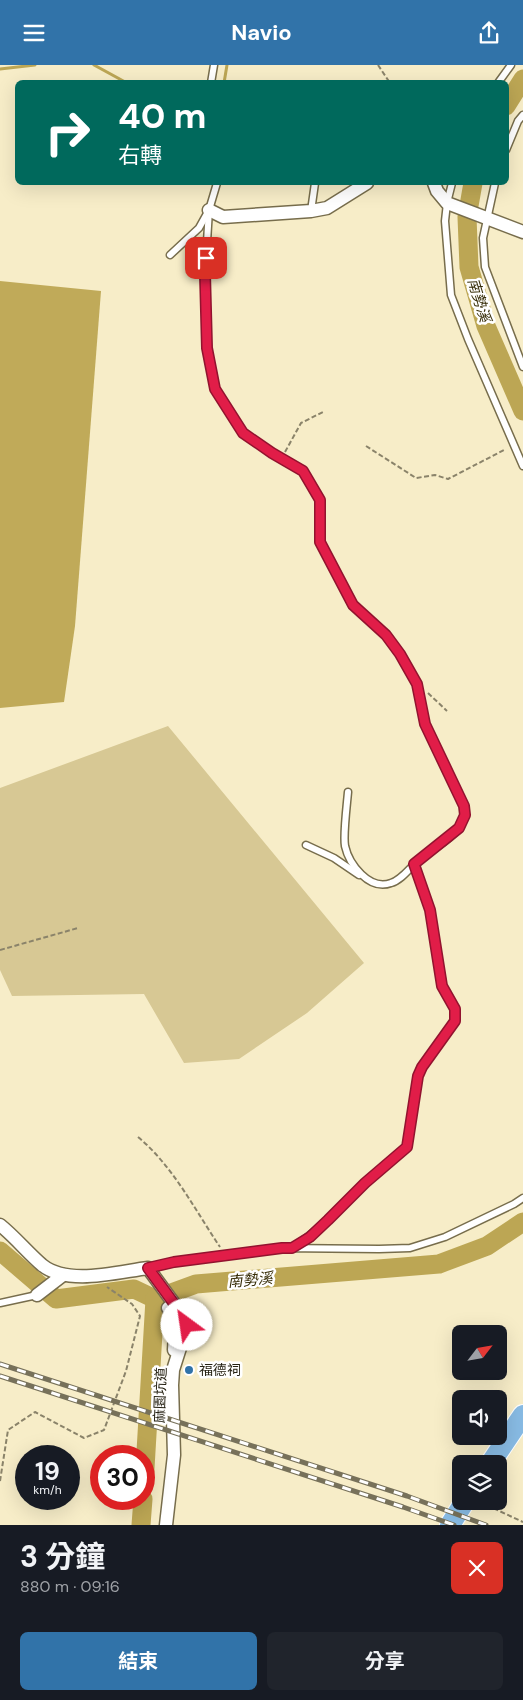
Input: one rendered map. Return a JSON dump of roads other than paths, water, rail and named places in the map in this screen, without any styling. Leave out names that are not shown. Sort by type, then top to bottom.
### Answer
[{"type":"main road","points":[[496,1455],[523,1415]]},
{"type":"main road","points":[[450,1525],[459,1510]]},
{"type":"street","points":[[209,210],[223,217],[311,211],[327,208],[364,185]]},
{"type":"street","points":[[435,185],[437,191],[450,204],[523,232]]},
{"type":"street","points":[[0,1225],[12,1234],[44,1266],[62,1275],[81,1277],[145,1269]]},
{"type":"street","name":"麻園坑道","points":[[145,1269],[181,1319],[173,1370],[174,1455],[166,1525]]},
{"type":"street","points":[[37,1295],[62,1275]]},
{"type":"lane","points":[[212,80],[214,65]]},
{"type":"lane","points":[[500,80],[511,65]]},
{"type":"lane","points":[[509,143],[518,121],[523,115]]},
{"type":"lane","points":[[170,255],[199,228],[209,210],[216,185]]},
{"type":"lane","points":[[311,211],[315,185]]},
{"type":"lane","points":[[452,185],[450,204],[445,221],[452,295],[468,339],[523,466]]},
{"type":"lane","points":[[494,185],[485,217],[483,238],[485,267],[523,367]]},
{"type":"lane","points":[[209,210],[205,274],[207,348],[215,389],[243,433],[281,459],[303,471],[320,500],[320,542],[353,605],[386,635],[400,654],[417,684],[425,724],[464,806],[465,815],[459,828],[414,864],[397,881],[390,884],[383,885],[368,881],[334,858],[306,845]]},
{"type":"lane","points":[[348,792],[345,845],[355,867],[368,881]]},
{"type":"lane","points":[[292,1248],[316,1231],[365,1183],[407,1147],[418,1076],[422,1067],[455,1021],[455,1009],[442,986],[430,910],[414,864]]},
{"type":"lane","points":[[145,1269],[174,1262],[282,1248],[410,1248],[445,1237],[514,1205],[523,1198]]},
{"type":"lane","points":[[0,1303],[37,1295]]},
{"type":"waterway","points":[[0,69],[35,65]]},
{"type":"waterway","points":[[94,65],[122,80]]},
{"type":"waterway","points":[[224,80],[227,65]]},
{"type":"waterway","name":"南勢溪","points":[[509,101],[523,79]]},
{"type":"waterway","name":"南勢溪","points":[[473,185],[467,217],[469,267],[486,326],[523,411]]},
{"type":"waterway","name":"南勢溪","points":[[146,1445],[155,1299],[196,1284],[439,1264],[487,1246],[523,1222]]},
{"type":"waterway","points":[[0,1251],[56,1299],[134,1289],[155,1299]]},
{"type":"waterway","name":"南勢溪","points":[[141,1525],[142,1510]]},
{"type":"railway","points":[[0,1364],[407,1496],[486,1525]]},
{"type":"railway","points":[[0,1376],[454,1525]]},
{"type":"place","name":"福德祠","points":[[189,1370]]}]
